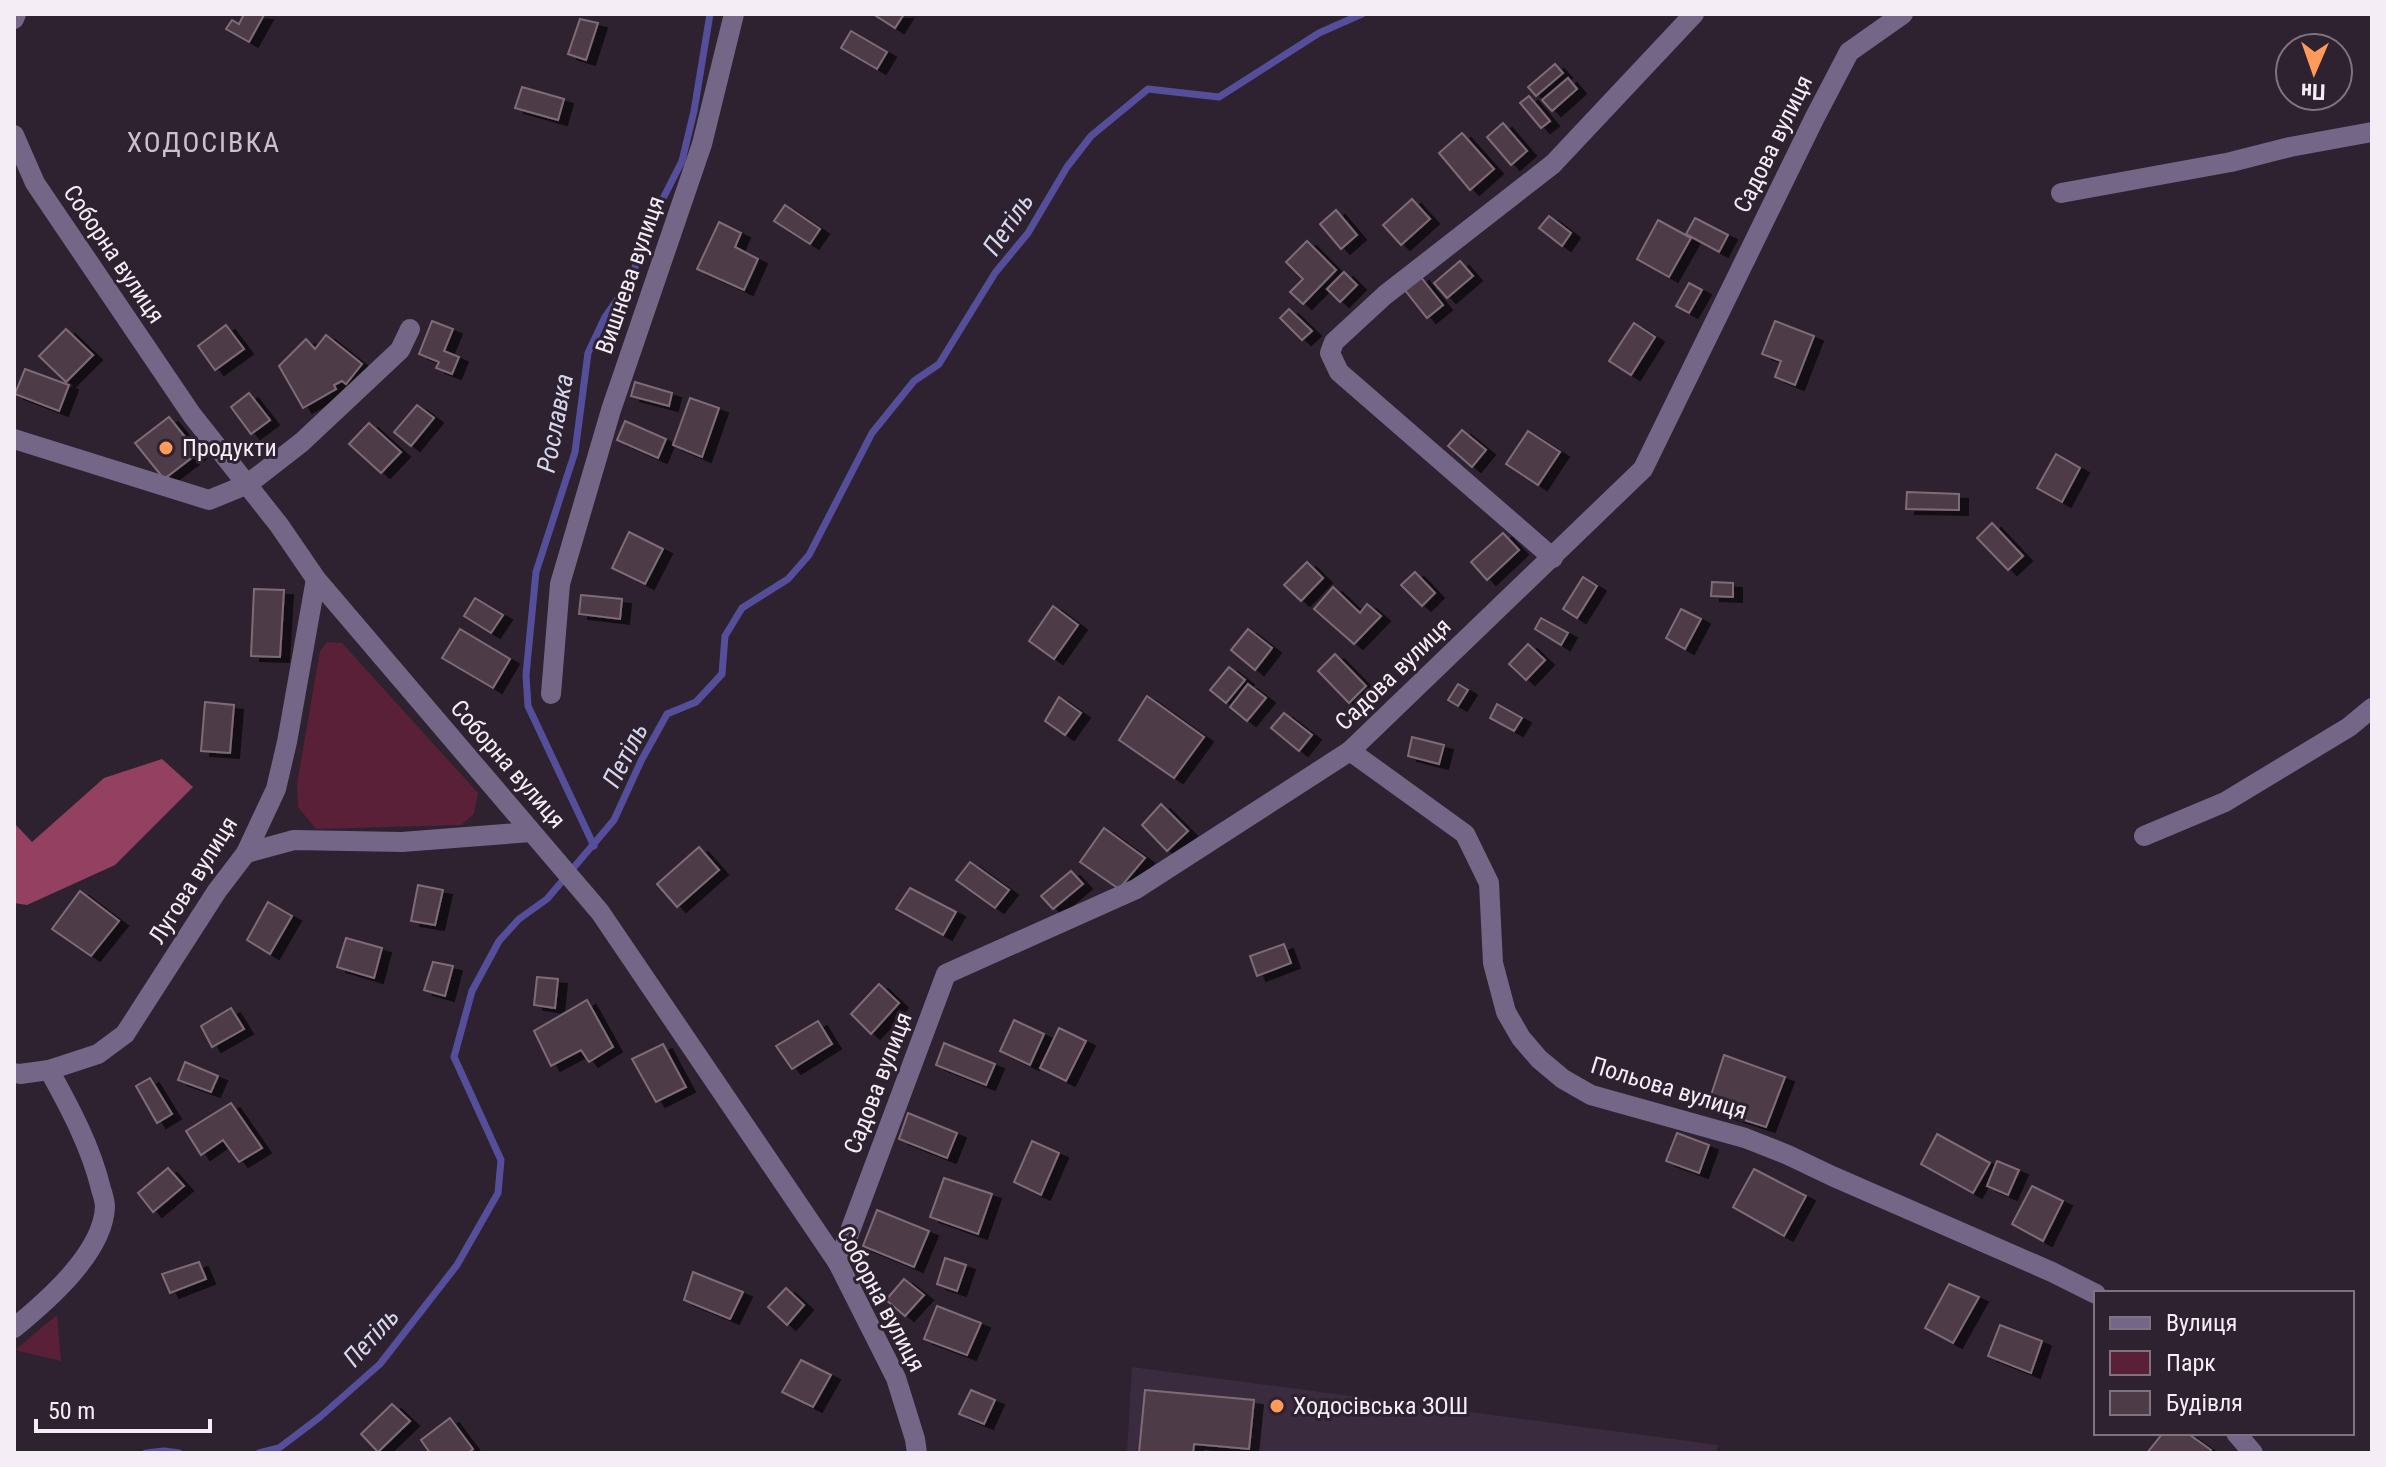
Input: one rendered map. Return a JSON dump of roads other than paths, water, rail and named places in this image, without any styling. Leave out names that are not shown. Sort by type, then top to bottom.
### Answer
[{"type":"street","name":"Вишнева вулиця","points":[[551,694],[560,584],[611,410],[702,144],[734,14]]},
{"type":"street","points":[[1553,558],[1339,372],[1330,353],[1334,342],[1385,295],[1553,164],[1694,14]]},
{"type":"street","name":"Садова вулиця","points":[[838,1263],[946,974],[1136,889],[1350,751],[1643,469],[1849,52],[1903,14]]},
{"type":"street","points":[[2061,193],[2372,132]]},
{"type":"street","name":"Соборна вулиця","points":[[14,135],[35,183],[192,415],[248,484],[316,579],[600,912],[838,1263],[896,1378],[917,1453]]},
{"type":"street","points":[[14,439],[209,500],[248,484],[302,442],[400,350],[410,329]]},
{"type":"street","name":"Лугова вулиця","points":[[14,1073],[49,1070],[98,1054],[125,1034],[217,891],[246,853],[276,789],[316,579]]},
{"type":"street","points":[[2144,836],[2225,802],[2349,727],[2372,708]]},
{"type":"street","name":"Польова вулиця","points":[[1350,751],[1465,834],[1489,883],[1493,963],[1506,1012],[1521,1038],[1539,1059],[1563,1079],[1591,1095],[1745,1138],[1788,1155],[2094,1293]]},
{"type":"street","points":[[246,853],[294,840],[402,842],[537,838]]},
{"type":"street","points":[[14,1328],[64,1282],[85,1257],[100,1232],[106,1206],[95,1163],[49,1070]]},
{"type":"street","points":[[2238,1435],[2253,1453]]},
{"type":"waterway","name":"Рославка","points":[[594,846],[528,706],[526,675],[536,572],[575,452],[588,353],[605,317],[631,280],[647,230],[682,161],[694,111],[710,14]]},
{"type":"waterway","name":"Петіль","points":[[259,1453],[279,1448],[380,1364],[457,1265],[498,1193],[501,1160],[454,1057],[472,991],[499,941],[519,919],[547,899],[614,820],[667,714],[696,702],[722,674],[725,636],[742,608],[788,579],[809,555],[872,433],[914,381],[939,364],[995,273],[1028,233],[1067,167],[1091,136],[1148,89],[1219,97],[1319,33],[1362,14]]},
{"type":"waterway","name":"Петіль","points":[[146,1453],[179,1453]]},
{"type":"place","name":"Продукти","points":[[166,448]]},
{"type":"place","name":"Ходосівська ЗОШ","points":[[1277,1406]]},
{"type":"district","name":"ХОДОСІВКА","points":[[204,142]]}]
